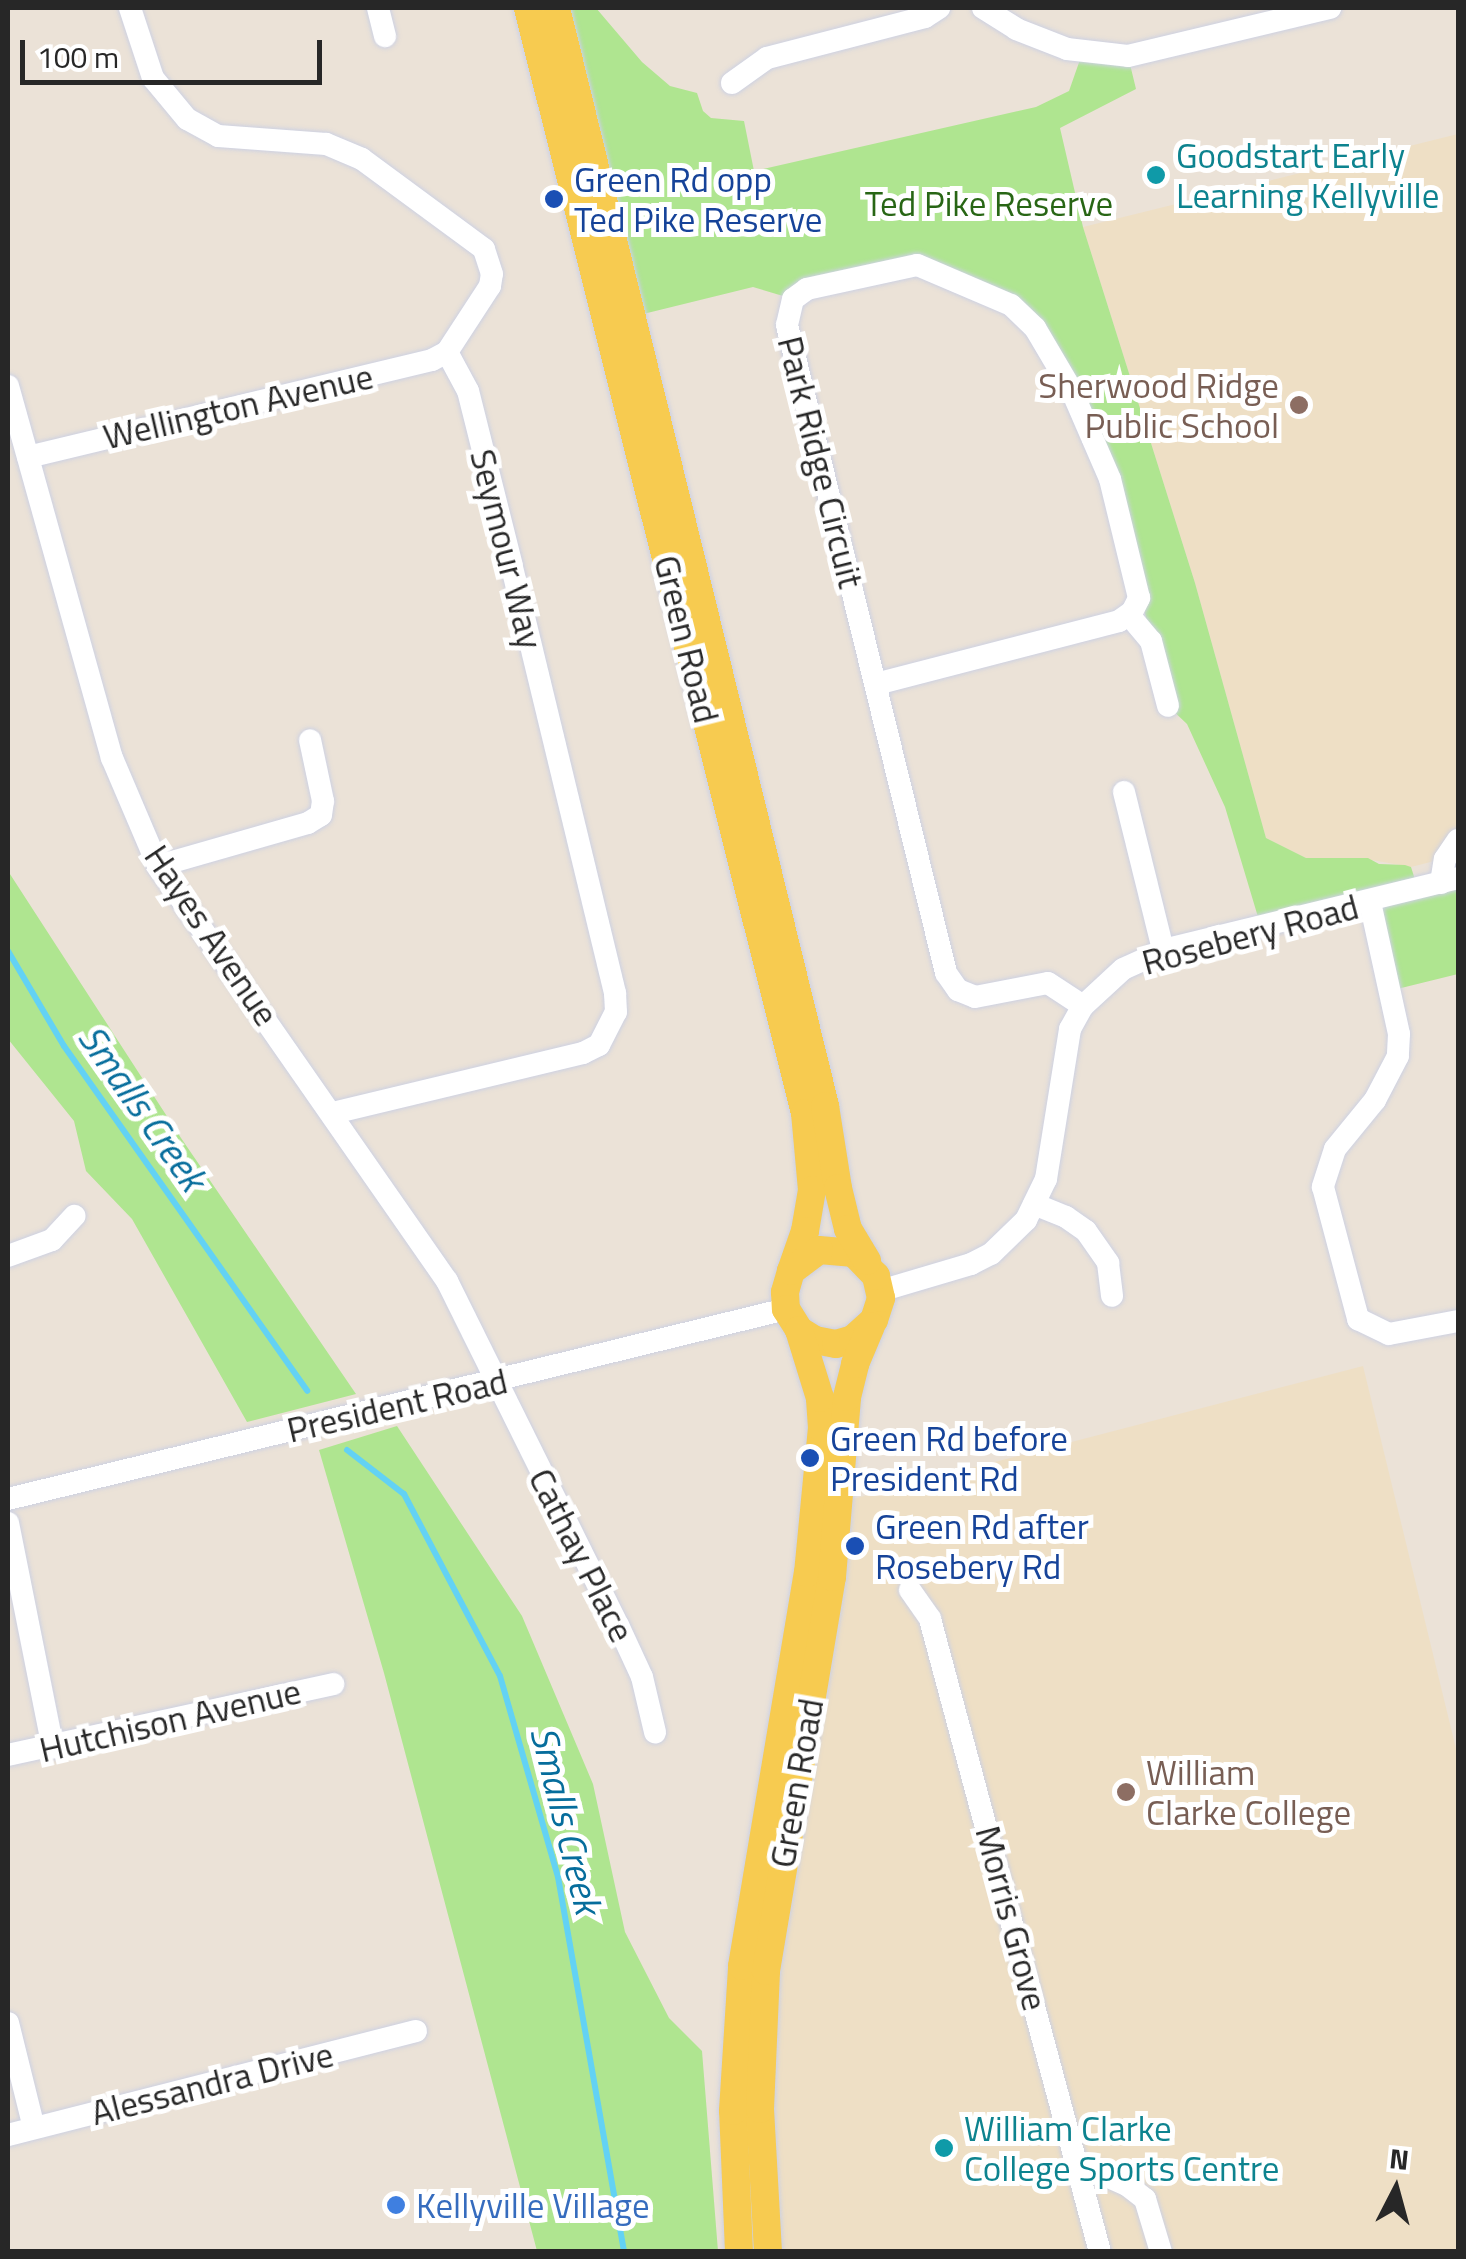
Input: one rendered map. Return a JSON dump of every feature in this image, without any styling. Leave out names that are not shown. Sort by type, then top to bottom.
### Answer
[{"type":"main road","name":"Green Road","points":[[528,8],[805,1113],[812,1154],[812,1190],[791,1272]]},
{"type":"main road","name":"Green Road","points":[[556,8],[825,1106],[848,1229],[868,1264]]},
{"type":"main road","points":[[836,1248],[868,1264],[880,1290],[874,1320],[854,1339],[836,1344],[815,1340],[793,1320],[784,1292],[791,1272],[819,1250],[836,1248]]},
{"type":"main road","name":"Green Road","points":[[739,2252],[733,2112],[742,1966],[808,1573],[822,1428],[820,1398],[793,1320]]},
{"type":"main road","name":"Green Road","points":[[768,2252],[760,2109],[766,1971],[832,1577],[848,1397],[855,1364],[874,1320]]},
{"type":"street","points":[[130,8],[153,78],[187,119],[218,136],[302,140],[346,150],[484,249],[492,274],[490,286],[447,352]]},
{"type":"street","points":[[378,8],[385,36]]},
{"type":"street","points":[[732,83],[768,58],[925,17],[939,8]]},
{"type":"street","points":[[984,8],[1016,30],[1067,49],[1128,56],[1330,8]]},
{"type":"street","name":"Park Ridge Circuit","points":[[1083,1006],[1048,984],[975,997],[950,984],[787,325],[793,299],[808,289],[917,266],[1021,312],[1071,389],[1110,479],[1139,589],[1129,614]]},
{"type":"street","name":"Wellington Avenue","points":[[28,457],[432,360],[447,352]]},
{"type":"street","name":"Seymour Way","points":[[333,1113],[583,1053],[599,1045],[616,1012],[616,992],[468,391],[447,352]]},
{"type":"street","name":"Hayes Avenue","points":[[8,386],[112,758],[158,866],[447,1281],[476,1332],[495,1382]]},
{"type":"street","points":[[876,684],[1119,621],[1129,614],[1151,641],[1168,706]]},
{"type":"street","points":[[158,866],[308,823],[321,814],[323,801],[310,740]]},
{"type":"street","points":[[1124,792],[1163,950]]},
{"type":"street","points":[[1450,881],[1445,858],[1458,840]]},
{"type":"street","name":"Rosebery Road","points":[[880,1290],[960,1268],[991,1254],[1017,1232],[1046,1179],[1070,1029],[1083,1006],[1123,970],[1163,950],[1450,881]]},
{"type":"street","points":[[1370,902],[1398,1034],[1398,1056],[1375,1100],[1335,1149],[1323,1187],[1358,1319],[1389,1334],[1458,1321]]},
{"type":"street","points":[[1034,1204],[1086,1230],[1108,1263],[1112,1296]]},
{"type":"street","points":[[8,1256],[52,1240],[74,1216]]},
{"type":"street","name":"President Road","points":[[8,1499],[495,1382],[793,1320]]},
{"type":"street","name":"Cathay Place","points":[[495,1382],[626,1642],[642,1677],[656,1732]]},
{"type":"street","points":[[8,1524],[53,1748]]},
{"type":"street","name":"Morris Grove","points":[[910,1590],[930,1618],[1100,2252]]},
{"type":"street","name":"Hutchison Avenue","points":[[8,1756],[333,1684]]},
{"type":"street","points":[[8,2023],[34,2128]]},
{"type":"street","name":"Alessandra Drive","points":[[8,2135],[416,2031]]},
{"type":"street","points":[[1075,2162],[1127,2185],[1145,2199],[1161,2252]]},
{"type":"shaded area","name":"Sherwood Ridge Public School","points":[[1458,134],[1458,855],[1411,867],[1361,858],[1306,858],[1266,838],[1195,583],[1083,227]]},
{"type":"shaded area","name":"William Clarke College","points":[[1363,1366],[1458,1757],[1458,2251],[768,2252],[760,2109],[841,1502]]},
{"type":"green space","name":"Ted Pike Reserve","points":[[557,8],[596,8],[642,62],[670,86],[697,93],[703,111],[711,118],[744,121],[754,171],[1036,107],[1069,91],[1083,51],[1128,56],[1136,89],[1060,128],[1083,227],[1195,583],[1266,838],[1306,858],[1368,858],[1379,864],[1411,867],[1418,889],[1458,878],[1458,974],[1389,991],[1370,902],[1261,927],[1225,807],[1187,724],[1168,706],[1116,497],[1035,328],[938,272],[793,299],[753,287],[631,317]]},
{"type":"green space","points":[[8,871],[181,1138],[356,1394],[247,1422],[132,1219],[86,1171],[74,1121],[8,1039]]},
{"type":"green space","points":[[397,1426],[522,1616],[593,1784],[625,1932],[669,2018],[702,2051],[718,2251],[537,2251],[384,1673],[319,1450]]},
{"type":"waterway","name":"Smalls Creek","points":[[8,951],[64,1046],[307,1391]]},
{"type":"waterway","name":"Smalls Creek","points":[[347,1450],[404,1494],[500,1676],[558,1877],[624,2252]]},
{"type":"place","name":"Goodstart Early Learning Kellyville","points":[[1156,175]]},
{"type":"place","name":"Green Rd opp Ted Pike Reserve","points":[[554,199]]},
{"type":"place","name":"Sherwood Ridge Public School","points":[[1299,405]]},
{"type":"place","name":"Green Rd before President Rd","points":[[810,1458]]},
{"type":"place","name":"Green Rd after Rosebery Rd","points":[[855,1546]]},
{"type":"place","name":"William Clarke College","points":[[1126,1792]]},
{"type":"place","name":"William Clarke College Sports Centre","points":[[944,2148]]},
{"type":"place","name":"Kellyville Village","points":[[396,2205]]}]
